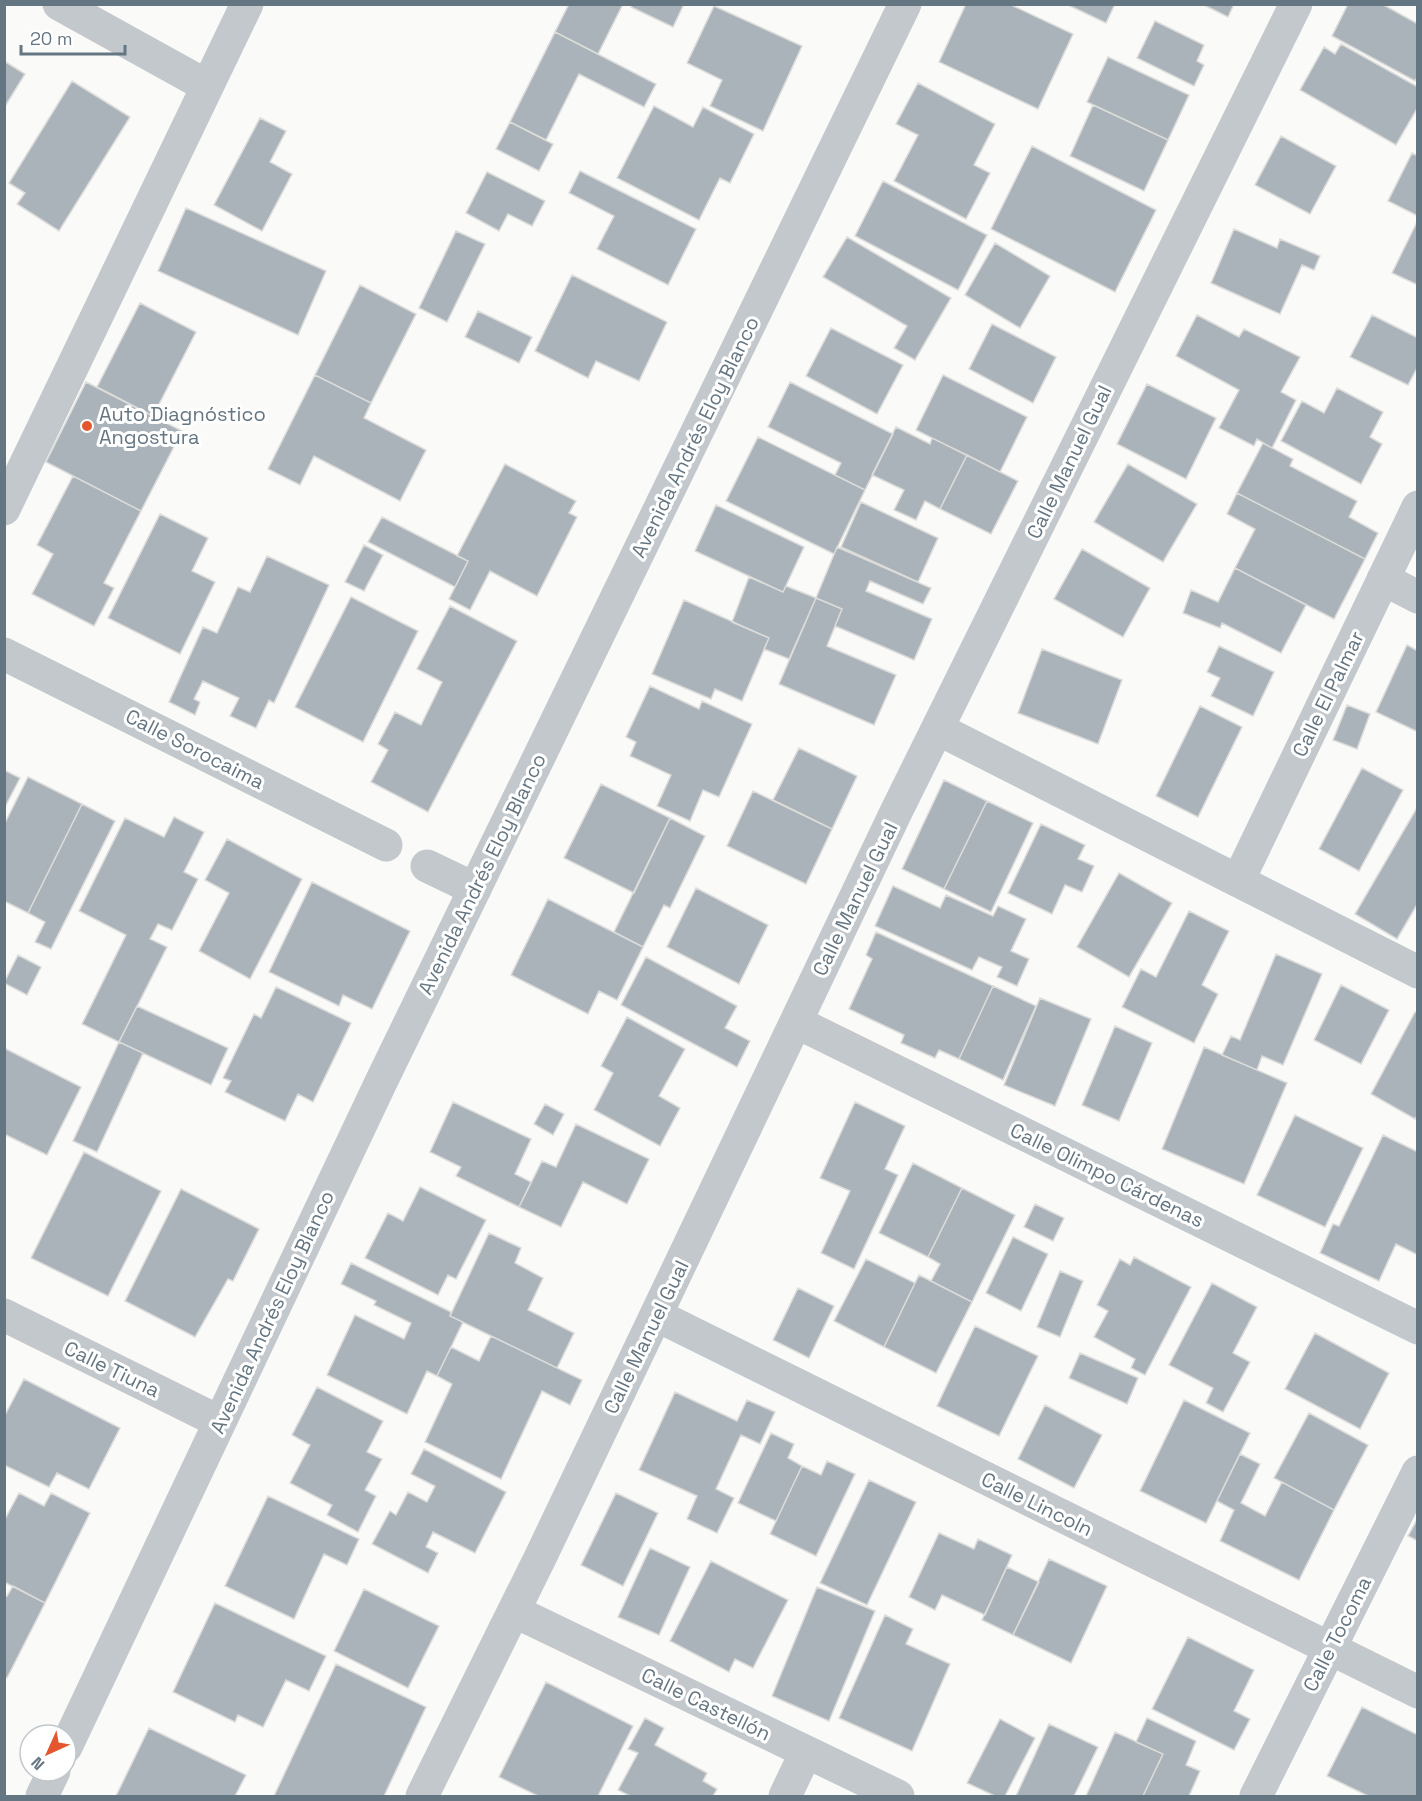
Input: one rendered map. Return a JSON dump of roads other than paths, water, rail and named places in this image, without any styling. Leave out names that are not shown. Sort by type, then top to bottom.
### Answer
[{"type":"street","points":[[59,4],[207,86]]},
{"type":"street","points":[[4,509],[247,4]]},
{"type":"street","name":"Avenida Andrés Eloy Blanco","points":[[77,1723],[475,890],[905,4]]},
{"type":"street","name":"Calle Manuel Gual","points":[[422,1797],[514,1611],[938,729],[1296,4]]},
{"type":"street","name":"Calle El Palmar","points":[[1238,881],[1418,507]]},
{"type":"street","points":[[1383,579],[1418,597]]},
{"type":"street","name":"Calle Sorocaima","points":[[4,654],[386,845]]},
{"type":"street","points":[[938,729],[1418,972]]},
{"type":"street","points":[[427,866],[475,890]]},
{"type":"street","name":"Calle Olimpo Cárdenas","points":[[796,1022],[1418,1328]]},
{"type":"street","name":"Calle Tiuna","points":[[4,1315],[220,1422]]},
{"type":"street","name":"Calle Lincoln","points":[[656,1315],[1418,1692]]},
{"type":"street","name":"Calle Tocoma","points":[[1256,1797],[1418,1472]]},
{"type":"street","name":"Calle Castellón","points":[[514,1611],[898,1797]]},
{"type":"street","points":[[785,1797],[806,1752]]},
{"type":"street","points":[[42,1797],[48,1783]]},
{"type":"place","name":"Auto Diagnóstico Angostura","points":[[87,426]]}]
